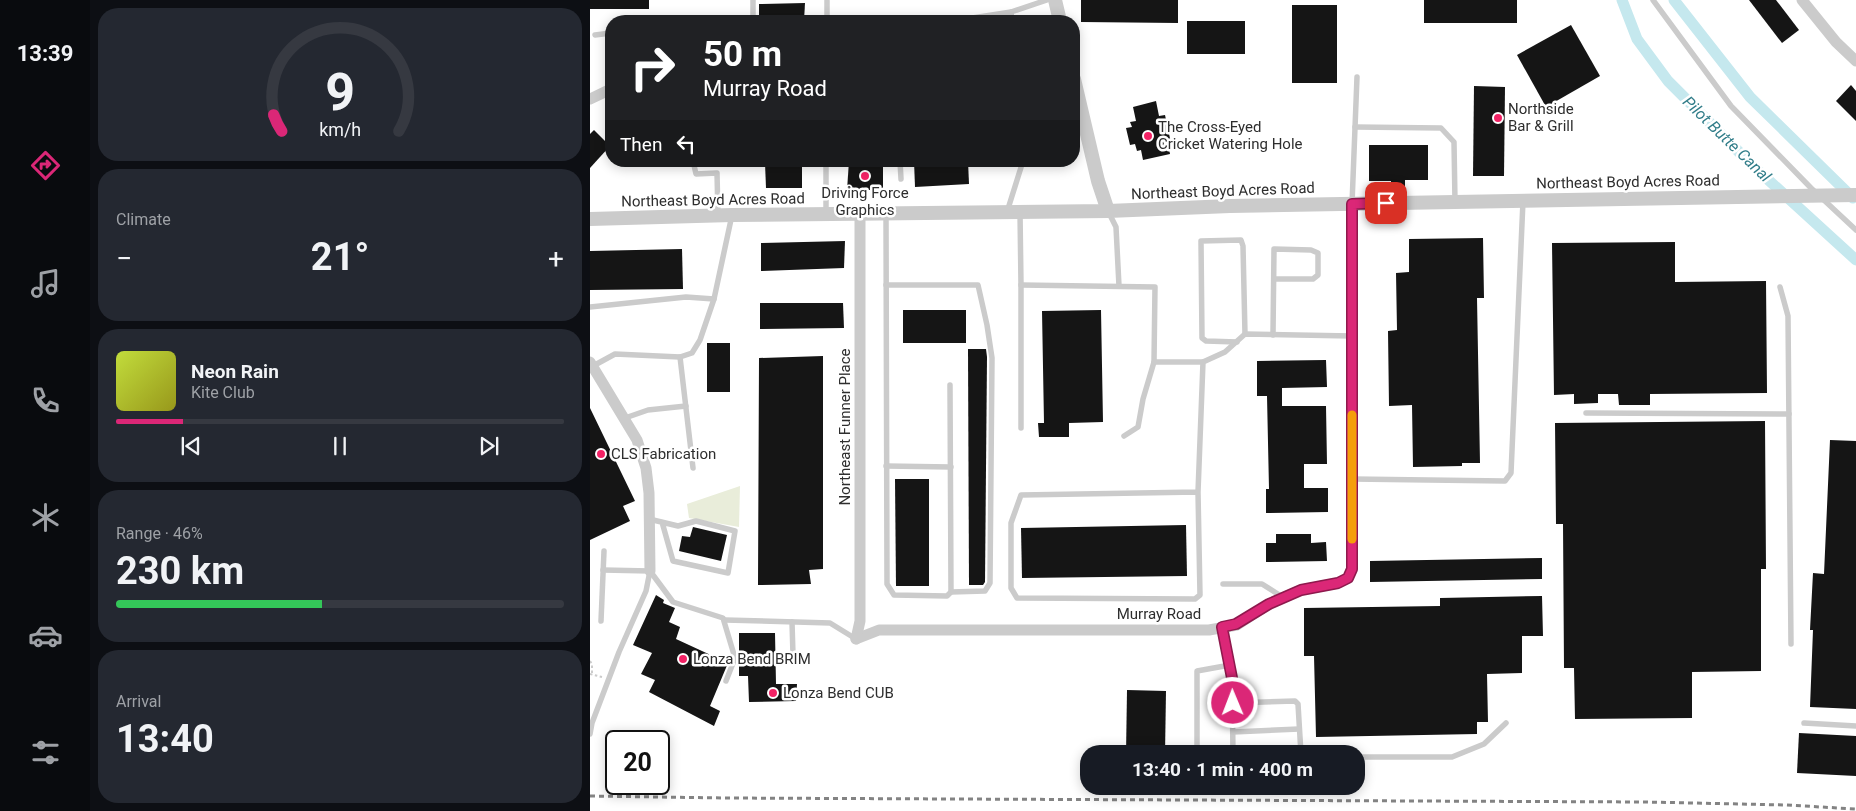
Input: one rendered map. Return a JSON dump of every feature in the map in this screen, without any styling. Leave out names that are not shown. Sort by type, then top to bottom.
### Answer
[{"type":"street","points":[[1055,0],[1059,15]]},
{"type":"street","points":[[1802,0],[1836,42],[1856,61]]},
{"type":"street","points":[[590,99],[605,92]]},
{"type":"street","points":[[1080,104],[1098,181],[1108,210]]},
{"type":"street","name":"Northeast Boyd Acres Road","points":[[590,219],[718,215],[1013,212],[1523,200],[1856,195]]},
{"type":"street","name":"Murray Road","points":[[856,639],[880,630],[1209,630],[1236,624],[1269,604],[1301,590],[1338,583],[1348,578],[1352,569],[1352,204]]},
{"type":"street","name":"Northeast Funner Place","points":[[856,639],[860,621],[860,213]]},
{"type":"street","points":[[591,364],[637,440],[646,468],[649,493],[650,571]]},
{"type":"lane","points":[[753,0],[753,15]]},
{"type":"lane","points":[[992,15],[1011,12],[1047,0]]},
{"type":"lane","points":[[1653,0],[1731,106],[1818,195],[1856,230]]},
{"type":"lane","points":[[827,1],[827,15]]},
{"type":"lane","points":[[595,35],[605,34]]},
{"type":"lane","points":[[1352,204],[1357,77]]},
{"type":"lane","points":[[1355,127],[1441,128],[1454,142],[1455,202]]},
{"type":"lane","points":[[694,167],[696,174],[717,173],[718,215]]},
{"type":"lane","points":[[826,167],[826,214]]},
{"type":"lane","points":[[900,167],[901,179]]},
{"type":"lane","points":[[1021,428],[1021,285],[1013,212],[1023,167]]},
{"type":"lane","points":[[1352,479],[1505,481],[1511,474],[1523,200]]},
{"type":"lane","points":[[1108,210],[1116,227],[1119,286]]},
{"type":"lane","points":[[886,214],[886,286],[886,466],[887,584],[894,595],[947,596],[951,592],[985,591],[990,583],[992,358],[978,286],[886,286]]},
{"type":"lane","points":[[591,364],[615,354],[680,357],[692,353],[700,340],[714,299],[732,215]]},
{"type":"lane","points":[[1154,362],[1203,362],[1225,352],[1237,342],[1245,334],[1242,240],[1201,240],[1202,338],[1206,341],[1237,342]]},
{"type":"lane","points":[[1273,335],[1274,249],[1311,250],[1318,253],[1318,275],[1313,279],[1274,279]]},
{"type":"lane","points":[[1021,285],[1154,287],[1154,362],[1143,399],[1138,427],[1124,436]]},
{"type":"lane","points":[[1780,287],[1788,316],[1791,644]]},
{"type":"lane","points":[[590,307],[686,298],[714,299]]},
{"type":"lane","points":[[1245,334],[1352,336]]},
{"type":"lane","points":[[680,357],[693,468]]},
{"type":"lane","points":[[1198,492],[1021,495],[1012,523],[1011,588],[1017,598],[1195,599],[1200,595],[1198,492],[1203,362]]},
{"type":"lane","points":[[950,385],[951,592]]},
{"type":"lane","points":[[624,418],[648,410],[686,406]]},
{"type":"lane","points":[[1586,413],[1789,414]]},
{"type":"lane","points":[[886,466],[951,466]]},
{"type":"lane","points":[[649,519],[662,522],[678,526],[696,521],[735,531],[728,572],[673,561],[662,522]]},
{"type":"lane","points":[[601,621],[604,551]]},
{"type":"lane","points":[[603,570],[650,571]]},
{"type":"lane","points":[[650,571],[673,602],[724,618],[735,658],[726,681]]},
{"type":"lane","points":[[590,734],[592,723],[609,679],[646,591],[650,571]]},
{"type":"lane","points":[[1223,584],[1262,584],[1284,598]]},
{"type":"lane","points":[[724,620],[830,623],[856,639]]},
{"type":"lane","points":[[792,622],[793,655]]},
{"type":"lane","points":[[1222,627],[1232,678],[1233,745]]},
{"type":"lane","points":[[1197,745],[1197,671],[1230,664]]},
{"type":"lane","points":[[1233,703],[1295,701],[1298,704],[1300,745]]},
{"type":"lane","points":[[1365,757],[1452,757],[1484,744],[1506,722]]},
{"type":"lane","points":[[1804,723],[1856,726]]},
{"type":"lane","points":[[1233,732],[1299,729]]},
{"type":"path","points":[[590,661],[592,664],[591,674],[609,679]]},
{"type":"green space","points":[[740,486],[739,527],[689,518],[687,504]]},
{"type":"building","points":[[590,0],[649,0],[649,9],[590,9]]},
{"type":"building","points":[[1081,0],[1178,0],[1178,23],[1081,22]]},
{"type":"building","points":[[1424,0],[1517,0],[1517,23],[1424,23]]},
{"type":"building","points":[[1749,0],[1776,0],[1799,30],[1782,43]]},
{"type":"building","points":[[805,3],[804,15],[759,15],[759,4]]},
{"type":"building","points":[[1292,5],[1337,5],[1337,83],[1292,83]]},
{"type":"building","points":[[1187,21],[1245,21],[1245,54],[1187,54]]},
{"type":"building","points":[[1571,25],[1600,76],[1546,107],[1517,55]]},
{"type":"building","points":[[1851,85],[1856,91],[1856,121],[1836,101]]},
{"type":"building","points":[[1474,86],[1505,87],[1504,176],[1473,176]]},
{"type":"building","name":"The Cross-Eyed Cricket Watering Hole","points":[[1156,101],[1159,116],[1165,115],[1171,143],[1168,144],[1170,154],[1143,160],[1141,150],[1137,151],[1135,144],[1130,145],[1126,128],[1132,127],[1130,122],[1136,121],[1133,107]]},
{"type":"building","points":[[594,130],[605,141],[605,152],[590,168],[590,134]]},
{"type":"building","points":[[1369,145],[1428,145],[1428,180],[1405,180],[1405,187],[1391,187],[1391,181],[1369,181]]},
{"type":"building","points":[[765,167],[802,167],[802,188],[766,188]]},
{"type":"building","name":"Driving Force Graphics","points":[[849,167],[883,167],[883,190],[847,190]]},
{"type":"building","points":[[914,167],[968,167],[969,184],[915,187]]},
{"type":"building","points":[[1483,238],[1484,298],[1477,298],[1480,463],[1462,463],[1462,466],[1413,467],[1412,405],[1389,406],[1388,331],[1397,330],[1396,273],[1409,272],[1409,239]]},
{"type":"building","points":[[845,241],[844,268],[761,271],[761,243]]},
{"type":"building","points":[[1675,242],[1675,282],[1766,281],[1767,393],[1650,394],[1650,405],[1619,405],[1618,394],[1598,394],[1598,403],[1574,404],[1574,394],[1554,395],[1552,243]]},
{"type":"building","points":[[682,249],[683,289],[590,290],[590,251]]},
{"type":"building","points":[[760,303],[843,303],[844,328],[760,329]]},
{"type":"building","points":[[903,310],[966,310],[966,343],[903,343]]},
{"type":"building","points":[[1101,310],[1103,422],[1069,423],[1069,437],[1039,437],[1038,423],[1044,423],[1042,311]]},
{"type":"building","points":[[707,343],[730,343],[730,392],[707,392]]},
{"type":"building","points":[[968,349],[986,349],[987,357],[985,582],[983,585],[969,585]]},
{"type":"building","points":[[823,356],[823,569],[809,570],[811,584],[758,585],[759,358]]},
{"type":"building","points":[[1326,360],[1327,387],[1282,388],[1282,406],[1326,406],[1327,464],[1304,464],[1304,488],[1328,488],[1328,512],[1266,513],[1266,489],[1269,489],[1267,396],[1257,396],[1257,361]]},
{"type":"building","name":"CLS Fabrication","points":[[590,408],[635,501],[623,506],[630,521],[590,540]]},
{"type":"building","points":[[1765,421],[1766,569],[1761,569],[1761,671],[1692,672],[1692,718],[1575,719],[1574,668],[1564,668],[1563,524],[1556,524],[1555,423]]},
{"type":"building","points":[[1830,440],[1856,441],[1856,709],[1810,707],[1813,630],[1810,630],[1813,573],[1824,574]]},
{"type":"building","points":[[895,479],[929,479],[929,586],[896,586]]},
{"type":"building","points":[[1186,525],[1187,576],[1022,578],[1021,528]]},
{"type":"building","points":[[693,527],[727,535],[721,561],[679,551],[682,536],[690,537]]},
{"type":"building","points":[[1276,534],[1311,534],[1311,543],[1326,542],[1327,561],[1266,562],[1266,543],[1276,543]]},
{"type":"building","points":[[1542,558],[1542,579],[1370,582],[1370,561]]},
{"type":"building","name":"Lonza Bend BRIM","points":[[656,595],[664,600],[663,603],[675,608],[669,622],[680,627],[676,639],[728,663],[710,706],[720,711],[714,726],[649,692],[655,680],[641,674],[652,653],[633,645]]},
{"type":"building","points":[[1542,596],[1543,636],[1522,636],[1522,673],[1487,674],[1488,722],[1477,722],[1477,734],[1316,737],[1314,656],[1304,656],[1304,608],[1440,606],[1440,598]]},
{"type":"building","points":[[739,633],[775,633],[776,684],[797,684],[796,701],[749,702],[748,676],[739,676]]},
{"type":"building","points":[[1127,690],[1166,691],[1165,745],[1126,745]]},
{"type":"building","points":[[1799,733],[1856,736],[1856,776],[1797,773]]},
{"type":"waterway","name":"Pilot Butte Canal","points":[[1622,0],[1637,39],[1668,81],[1752,165],[1856,260]]},
{"type":"waterway","points":[[1674,0],[1750,97],[1853,198]]},
{"type":"railway","points":[[590,796],[1646,802],[1786,805],[1856,809]]},
{"type":"slow traffic","points":[[1352,415],[1352,539]]},
{"type":"place","name":"Northside Bar & Grill","points":[[1498,118]]},
{"type":"place","name":"The Cross-Eyed Cricket Watering Hole","points":[[1148,136]]},
{"type":"place","name":"Driving Force Graphics","points":[[865,176]]},
{"type":"place","name":"CLS Fabrication","points":[[601,454]]},
{"type":"place","name":"Lonza Bend BRIM","points":[[683,659]]},
{"type":"place","name":"Lonza Bend CUB","points":[[773,693]]},
{"type":"route","points":[[1233,703],[1232,678],[1222,627],[1236,624],[1269,604],[1301,590],[1338,583],[1348,578],[1352,569],[1352,204],[1386,203]]}]
